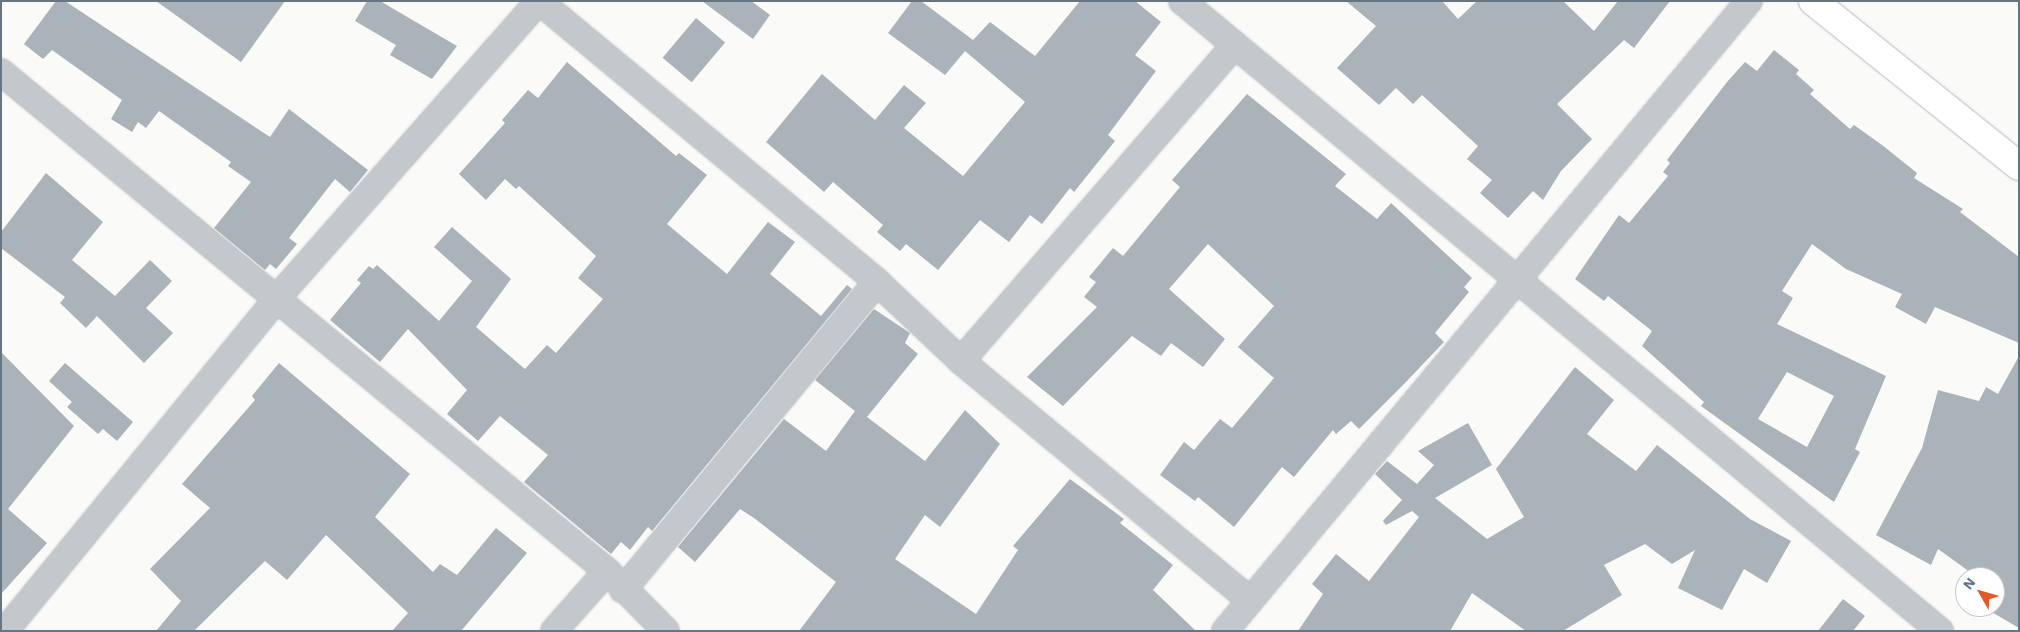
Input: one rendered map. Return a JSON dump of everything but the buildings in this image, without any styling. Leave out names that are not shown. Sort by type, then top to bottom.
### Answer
[{"type":"street","points":[[5,631],[278,297],[539,1],[877,282],[961,361],[1249,599]]},
{"type":"street","points":[[1182,1],[1940,631]]},
{"type":"street","points":[[1224,631],[1749,1]]},
{"type":"street","points":[[1813,1],[2019,166]]},
{"type":"street","points":[[961,361],[1235,45]]},
{"type":"street","points":[[1,72],[278,297],[615,580],[666,631]]},
{"type":"street","points":[[554,631],[615,580],[877,282]]}]
